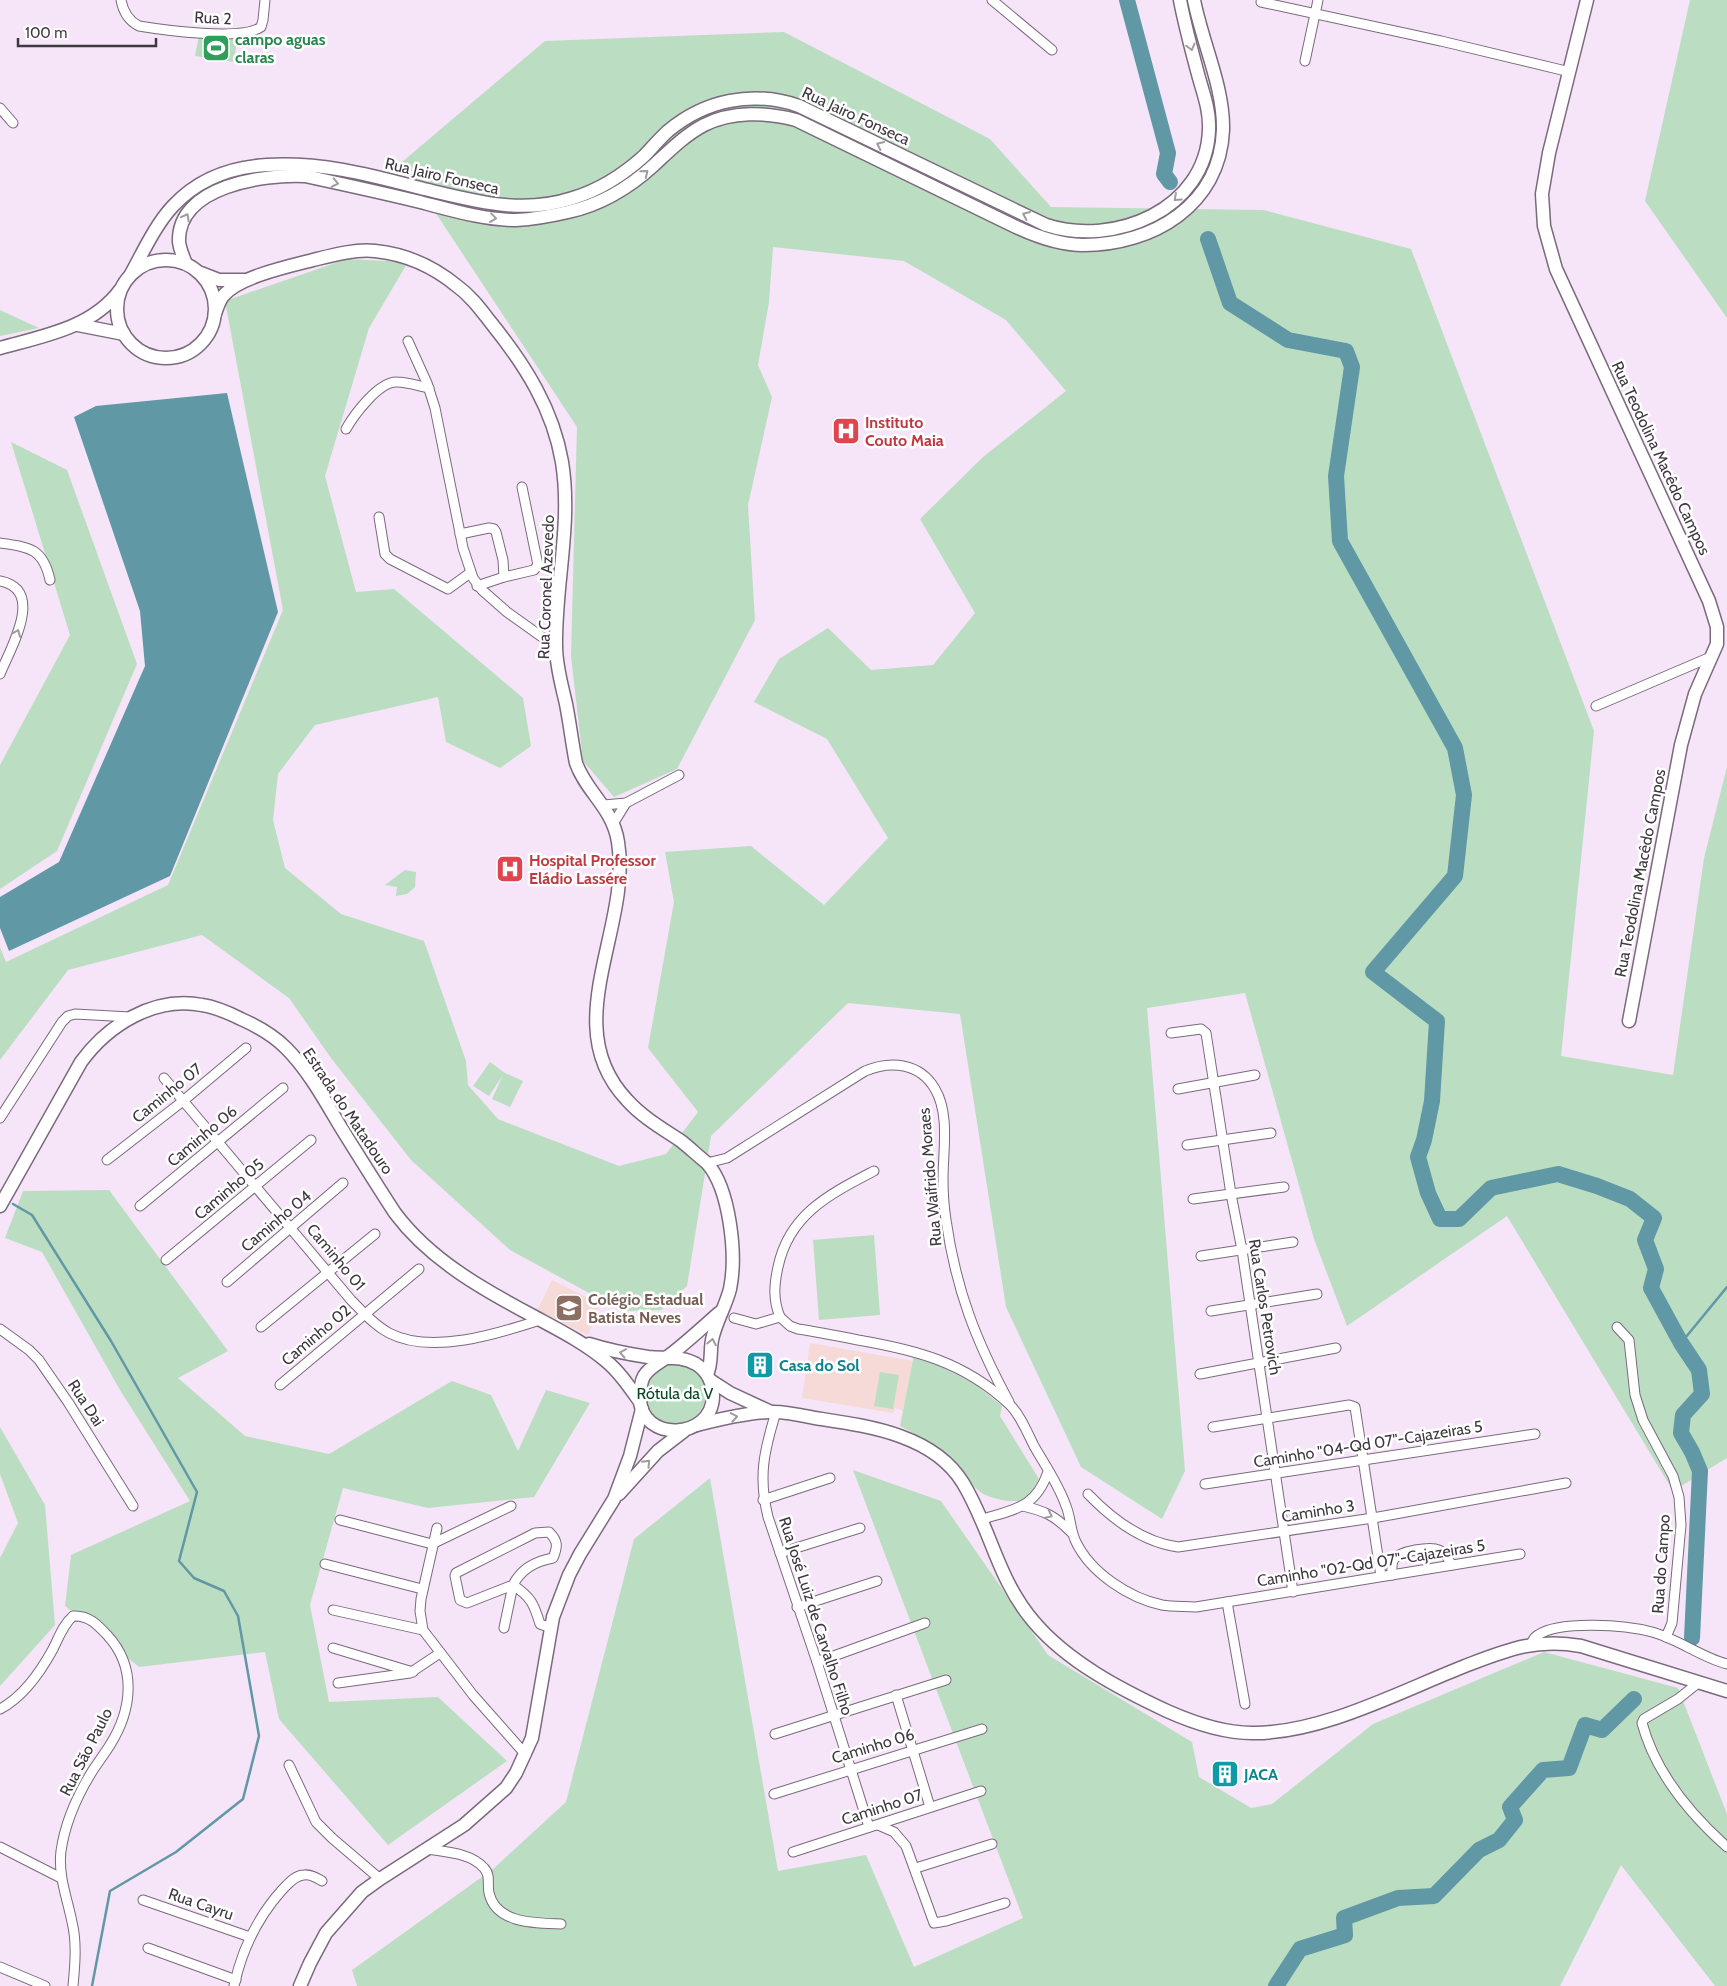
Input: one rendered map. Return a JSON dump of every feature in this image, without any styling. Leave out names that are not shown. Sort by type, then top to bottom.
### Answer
[{"type":"main road","name":"Rua Jairo Fonseca","points":[[131,274],[173,206],[200,183],[224,172],[260,165],[306,164],[339,169],[500,206],[530,206],[552,203],[575,198],[601,187],[633,164],[668,131],[697,111],[720,102],[736,100],[760,99],[799,106],[1055,228],[1074,232],[1095,232],[1135,224],[1161,212],[1185,191],[1196,176],[1208,145],[1208,114],[1180,0]]},
{"type":"main road","name":"Rua Jairo Fonseca","points":[[186,264],[180,249],[179,240],[182,222],[186,214],[205,197],[230,186],[276,177],[305,176],[482,216],[514,220],[541,217],[571,211],[606,198],[633,182],[672,148],[698,129],[727,117],[751,114],[774,115],[796,120],[1014,226],[1042,237],[1084,245],[1124,240],[1153,231],[1189,208],[1207,185],[1216,167],[1222,138],[1223,117],[1209,53],[1194,0]]},
{"type":"main road","name":"Rua Teodolina Macêdo Campos","points":[[1587,0],[1549,153],[1543,185],[1542,207],[1546,236],[1562,282],[1709,601],[1717,632],[1714,656],[1697,688],[1682,737],[1629,1020]]},
{"type":"main road","name":"Rua Coronel Azevedo","points":[[250,279],[337,255],[368,250],[412,260],[437,272],[457,286],[485,315],[513,350],[534,382],[552,423],[558,444],[565,497],[556,647],[576,762],[582,776],[604,805],[618,840],[619,862],[615,907],[600,981],[595,1020],[599,1052],[612,1080],[627,1101],[711,1168]]},
{"type":"main road","points":[[0,348],[78,325],[103,309],[131,274],[143,265],[157,260],[172,260],[186,264],[200,273],[219,280],[250,279]]},
{"type":"main road","points":[[200,273],[209,285],[214,299],[215,314]]},
{"type":"main road","points":[[122,286],[117,310],[124,334],[132,344],[143,352],[156,356],[176,356],[195,348],[205,339],[225,294],[250,279]]},
{"type":"main road","points":[[78,325],[124,334]]},
{"type":"main road","name":"Estrada do Matadouro","points":[[0,1206],[81,1062],[90,1050],[111,1030],[130,1017],[170,1005],[202,1004],[216,1008],[250,1023],[277,1040],[296,1059],[406,1227],[436,1255],[499,1298],[579,1341],[613,1367],[641,1406]]},
{"type":"main road","points":[[697,1425],[710,1410],[713,1400],[708,1377],[710,1345],[720,1311],[730,1290],[732,1259],[729,1216],[721,1185],[711,1168]]},
{"type":"main road","points":[[300,1986],[326,1933],[362,1892],[464,1826],[506,1788],[526,1755],[536,1722],[553,1617],[569,1574],[614,1499],[630,1456],[641,1406],[640,1388],[645,1375],[655,1364],[668,1357],[697,1334],[720,1311]]},
{"type":"main road","name":"Estrada do Matadouro","points":[[579,1341],[629,1354],[668,1357]]},
{"type":"main road","points":[[668,1357],[687,1359],[698,1365],[708,1377],[730,1393],[773,1412],[867,1427],[912,1441],[942,1460],[957,1475],[970,1495],[1001,1570],[1012,1590],[1030,1618],[1047,1636],[1096,1673],[1165,1710],[1197,1723],[1218,1729],[1254,1733],[1313,1724],[1370,1705],[1486,1657],[1531,1644],[1563,1643],[1580,1646],[1727,1691]]},
{"type":"main road","points":[[641,1406],[649,1420],[659,1427],[671,1431],[684,1431]]},
{"type":"main road","points":[[614,1499],[658,1451],[684,1431],[697,1425],[773,1412]]},
{"type":"street","name":"Rua 2","points":[[121,0],[126,13],[139,26],[190,32],[239,34],[261,27],[265,0]]},
{"type":"street","points":[[992,0],[1052,50]]},
{"type":"street","points":[[1305,61],[1318,0]]},
{"type":"street","points":[[1261,2],[1315,12],[1570,72]]},
{"type":"street","points":[[0,108],[12,123]]},
{"type":"street","points":[[408,340],[428,388],[437,416],[460,534],[470,573],[477,586],[507,612],[556,647]]},
{"type":"street","points":[[346,429],[356,413],[384,386],[397,382],[428,388]]},
{"type":"street","points":[[477,586],[534,570],[538,565],[522,487]]},
{"type":"street","points":[[379,518],[385,554],[390,559],[448,589],[470,573]]},
{"type":"street","points":[[460,534],[489,528],[494,529],[503,560],[504,577]]},
{"type":"street","points":[[0,543],[26,546],[37,552],[44,560],[50,580]]},
{"type":"street","points":[[0,581],[18,590],[23,598],[24,607],[22,619],[0,674]]},
{"type":"street","points":[[1596,706],[1714,656]]},
{"type":"street","points":[[604,805],[626,803],[679,775]]},
{"type":"street","points":[[613,824],[626,803]]},
{"type":"street","points":[[0,1118],[62,1022],[68,1016],[75,1014],[130,1017]]},
{"type":"street","name":"Rua Carlos Petrovich","points":[[1171,1034],[1201,1029],[1206,1032],[1231,1194],[1242,1250],[1293,1592]]},
{"type":"street","name":"Caminho 07","points":[[107,1160],[183,1101],[246,1048]]},
{"type":"street","name":"Rua Waifrido Moraes","points":[[711,1168],[865,1071],[888,1064],[910,1067],[924,1075],[934,1087],[941,1106],[944,1136],[943,1181],[946,1219],[956,1275],[976,1336],[987,1362],[1067,1507],[1071,1532]]},
{"type":"street","points":[[1178,1089],[1255,1075]]},
{"type":"street","name":"Caminho 01","points":[[164,1078],[377,1326],[409,1341],[429,1343],[499,1332],[540,1320]]},
{"type":"street","name":"Caminho 06","points":[[140,1206],[283,1088]]},
{"type":"street","points":[[1187,1145],[1271,1133]]},
{"type":"street","name":"Caminho 05","points":[[166,1260],[311,1140]]},
{"type":"street","points":[[874,1171],[836,1191],[810,1211],[792,1232],[782,1250],[775,1280],[774,1298],[780,1316],[790,1326],[798,1329],[893,1346],[943,1360],[976,1378],[1010,1405]]},
{"type":"street","name":"Caminho 04","points":[[227,1282],[343,1183]]},
{"type":"street","points":[[1194,1199],[1284,1187]]},
{"type":"street","points":[[261,1327],[375,1234]]},
{"type":"street","points":[[1201,1256],[1293,1242]]},
{"type":"street","name":"Caminho 02","points":[[280,1385],[419,1270]]},
{"type":"street","points":[[1212,1311],[1317,1294]]},
{"type":"street","points":[[734,1318],[756,1324],[780,1316]]},
{"type":"street","name":"Rua do Campo","points":[[1617,1327],[1629,1340],[1635,1395],[1643,1420],[1673,1476],[1680,1505],[1681,1525],[1672,1623],[1666,1637]]},
{"type":"street","name":"Rua Dai","points":[[0,1329],[29,1350],[39,1360],[134,1506]]},
{"type":"street","points":[[1200,1374],[1336,1348]]},
{"type":"street","points":[[1213,1427],[1349,1405],[1355,1408],[1381,1576]]},
{"type":"street","name":"Rua José Luiz de Carvalho Filho","points":[[773,1412],[763,1463],[763,1500],[851,1769],[873,1826]]},
{"type":"street","name":"Caminho \"04-Qd 07\"-Cajazeiras 5","points":[[1204,1484],[1535,1434]]},
{"type":"street","points":[[980,1520],[1022,1506],[1040,1491],[1048,1472]]},
{"type":"street","points":[[763,1500],[830,1478]]},
{"type":"street","name":"Caminho 3","points":[[1088,1494],[1122,1525],[1151,1540],[1166,1545],[1187,1546],[1372,1518],[1566,1483]]},
{"type":"street","points":[[340,1520],[432,1544],[511,1506]]},
{"type":"street","points":[[1022,1506],[1050,1514],[1071,1532]]},
{"type":"street","points":[[437,1528],[422,1589],[420,1611],[423,1630],[440,1653],[526,1755]]},
{"type":"street","points":[[780,1552],[860,1528]]},
{"type":"street","points":[[504,1628],[514,1585],[519,1576],[527,1568],[540,1561],[553,1558],[557,1547],[554,1537],[549,1532],[535,1533],[456,1573],[455,1576],[460,1600],[467,1603],[514,1585]]},
{"type":"street","name":"Caminho \"02-Qd 07\"-Cajazeiras 5","points":[[1071,1532],[1083,1555],[1092,1566],[1118,1585],[1146,1600],[1165,1606],[1196,1607],[1520,1554]]},
{"type":"street","points":[[1392,1575],[1392,1563],[1399,1555],[1429,1548],[1444,1552],[1452,1565]]},
{"type":"street","points":[[325,1564],[422,1589]]},
{"type":"street","points":[[797,1607],[877,1581]]},
{"type":"street","points":[[514,1585],[526,1594],[535,1606],[540,1624],[552,1628]]},
{"type":"street","points":[[1227,1602],[1245,1704]]},
{"type":"street","points":[[333,1610],[423,1630]]},
{"type":"street","name":"Rua São Paulo","points":[[0,1710],[14,1700],[28,1685],[54,1648],[68,1621],[73,1616],[88,1618],[100,1628],[124,1659],[127,1673],[127,1703],[112,1743],[93,1770],[78,1797],[67,1825],[61,1852],[61,1878],[74,1934],[73,1986]]},
{"type":"street","points":[[817,1662],[926,1623]]},
{"type":"street","points":[[1531,1644],[1539,1634],[1558,1628],[1619,1626],[1652,1632],[1727,1664]]},
{"type":"street","points":[[334,1648],[413,1672]]},
{"type":"street","points":[[338,1684],[393,1677],[413,1672],[440,1653]]},
{"type":"street","points":[[775,1734],[946,1680]]},
{"type":"street","points":[[1698,1682],[1678,1699],[1644,1719],[1642,1723],[1647,1741],[1660,1768],[1680,1796],[1727,1847]]},
{"type":"street","points":[[896,1695],[930,1807]]},
{"type":"street","name":"Caminho 06","points":[[774,1794],[982,1729]]},
{"type":"street","points":[[289,1765],[316,1822],[380,1879]]},
{"type":"street","name":"Caminho 07","points":[[793,1852],[981,1791]]},
{"type":"street","points":[[873,1826],[887,1827],[901,1837],[911,1855],[933,1922],[936,1924],[1005,1902]]},
{"type":"street","points":[[916,1868],[992,1844]]},
{"type":"street","points":[[0,1846],[61,1878]]},
{"type":"street","points":[[427,1849],[459,1854],[476,1861],[484,1867],[488,1873],[489,1895],[497,1908],[505,1915],[526,1922],[561,1924]]},
{"type":"street","points":[[148,1948],[235,1983],[250,1937],[268,1907],[294,1878],[305,1874],[322,1881]]},
{"type":"street","name":"Rua Cayru","points":[[143,1900],[250,1937]]},
{"type":"street","points":[[0,1967],[45,1986]]},
{"type":"shaded area","name":"Colégio Estadual Batista Neves","points":[[552,1280],[600,1304],[588,1335],[537,1311]]},
{"type":"shaded area","points":[[810,1343],[913,1361],[903,1411],[895,1408],[893,1413],[802,1398]]},
{"type":"green space","points":[[1690,0],[1727,0],[1727,318],[1645,201]]},
{"type":"green space","points":[[784,32],[990,139],[1051,207],[1263,210],[1411,249],[1594,731],[1561,1056],[1673,1075],[1704,858],[1727,767],[1727,1458],[1673,1491],[1507,1216],[1347,1326],[1314,1239],[1245,993],[1147,1008],[1185,1471],[1162,1519],[1081,1467],[1006,1307],[960,1014],[848,1003],[711,1136],[687,1286],[661,1310],[622,1311],[510,1250],[411,1160],[331,1058],[289,998],[202,935],[68,970],[0,1060],[0,947],[6,962],[168,885],[283,610],[225,301],[347,259],[408,262],[369,328],[325,476],[356,592],[394,589],[523,698],[531,746],[500,768],[446,742],[438,697],[315,725],[278,774],[273,820],[285,868],[341,914],[424,941],[466,1061],[468,1085],[498,1119],[619,1166],[666,1154],[698,1112],[648,1048],[674,902],[665,852],[751,846],[824,905],[888,838],[827,739],[754,702],[779,659],[828,628],[871,670],[933,665],[975,613],[920,519],[983,457],[1066,391],[1006,320],[904,261],[773,247],[769,302],[758,365],[772,397],[748,505],[755,620],[677,769],[614,797],[583,761],[571,656],[577,427],[402,162],[545,41]]},
{"type":"green space","name":"campo aguas claras","points":[[199,35],[237,40],[234,62],[195,56]]},
{"type":"green space","points":[[0,310],[2,311],[39,328],[0,336]]},
{"type":"green space","points":[[11,442],[67,470],[137,664],[57,851],[0,889],[0,765],[70,635]]},
{"type":"green space","points":[[405,870],[416,872],[415,887],[407,894],[396,896],[397,887],[385,885]]},
{"type":"green space","points":[[490,1062],[505,1073],[523,1081],[510,1107],[492,1099],[503,1075],[489,1096],[473,1086]]},
{"type":"green space","points":[[109,1190],[228,1351],[178,1378],[245,1436],[329,1454],[452,1381],[491,1395],[518,1451],[546,1390],[590,1403],[534,1497],[428,1508],[343,1488],[310,1605],[329,1702],[438,1697],[507,1761],[388,1845],[279,1719],[265,1652],[139,1667],[65,1606],[71,1555],[190,1501],[120,1390],[42,1252],[5,1238],[23,1191]]},
{"type":"green space","points":[[874,1235],[880,1315],[819,1320],[813,1240]]},
{"type":"green space","points":[[914,1355],[975,1384],[1002,1406],[1000,1416],[1039,1479],[1026,1498],[1010,1501],[995,1499],[983,1494],[945,1455],[927,1441],[900,1426]]},
{"type":"green space","name":"Rótula da V","points":[[675,1362],[692,1367],[697,1371],[701,1376],[706,1393],[701,1410],[697,1415],[692,1419],[675,1424],[658,1419],[653,1415],[649,1410],[644,1393],[649,1376],[653,1371],[658,1367]]},
{"type":"green space","points":[[880,1372],[899,1375],[893,1409],[874,1406]]},
{"type":"green space","points":[[0,1427],[45,1505],[55,1625],[0,1686],[0,1558],[18,1523],[0,1474]]},
{"type":"green space","points":[[853,1470],[941,1501],[1048,1655],[1192,1742],[1199,1777],[1251,1808],[1272,1804],[1373,1724],[1544,1652],[1678,1688],[1727,1814],[1727,1986],[1715,1986],[1621,1865],[1560,1986],[357,1986],[352,1970],[493,1869],[566,1802],[634,1539],[710,1478],[778,1871],[866,1855],[914,1967],[1023,1918]]},
{"type":"water","points":[[227,393],[278,612],[170,876],[9,951],[0,928],[0,897],[59,862],[145,666],[140,611],[74,417],[96,406]]},
{"type":"waterway","points":[[1127,0],[1168,153],[1164,174],[1170,182]]},
{"type":"waterway","points":[[1208,239],[1230,303],[1288,340],[1346,351],[1352,367],[1336,476],[1340,541],[1455,748],[1464,795],[1455,876],[1373,972],[1437,1021],[1432,1101],[1424,1140],[1418,1157],[1428,1193],[1440,1219],[1459,1219],[1491,1188],[1558,1174],[1630,1199],[1654,1218],[1645,1240],[1656,1269],[1651,1288],[1681,1343],[1699,1370],[1702,1394],[1683,1415],[1681,1433],[1700,1471],[1692,1638]]},
{"type":"waterway","points":[[13,1204],[32,1215],[111,1341],[197,1492],[179,1561],[194,1578],[224,1591],[238,1616],[259,1736],[243,1799],[176,1852],[110,1891],[92,1986]]},
{"type":"waterway","points":[[1681,1343],[1727,1287]]},
{"type":"waterway","points":[[1276,1986],[1300,1949],[1345,1935],[1344,1918],[1398,1898],[1434,1896],[1479,1850],[1499,1840],[1515,1820],[1510,1807],[1543,1770],[1569,1768],[1585,1725],[1602,1730],[1634,1699]]},
{"type":"place","name":"campo aguas claras","points":[[216,48]]},
{"type":"place","name":"Instituto Couto Maia","points":[[846,431]]},
{"type":"place","name":"Hospital Professor Eládio Lassére","points":[[510,869]]},
{"type":"place","name":"Colégio Estadual Batista Neves","points":[[569,1308]]},
{"type":"place","name":"Casa do Sol","points":[[760,1365]]},
{"type":"place","name":"JACA","points":[[1225,1774]]}]
